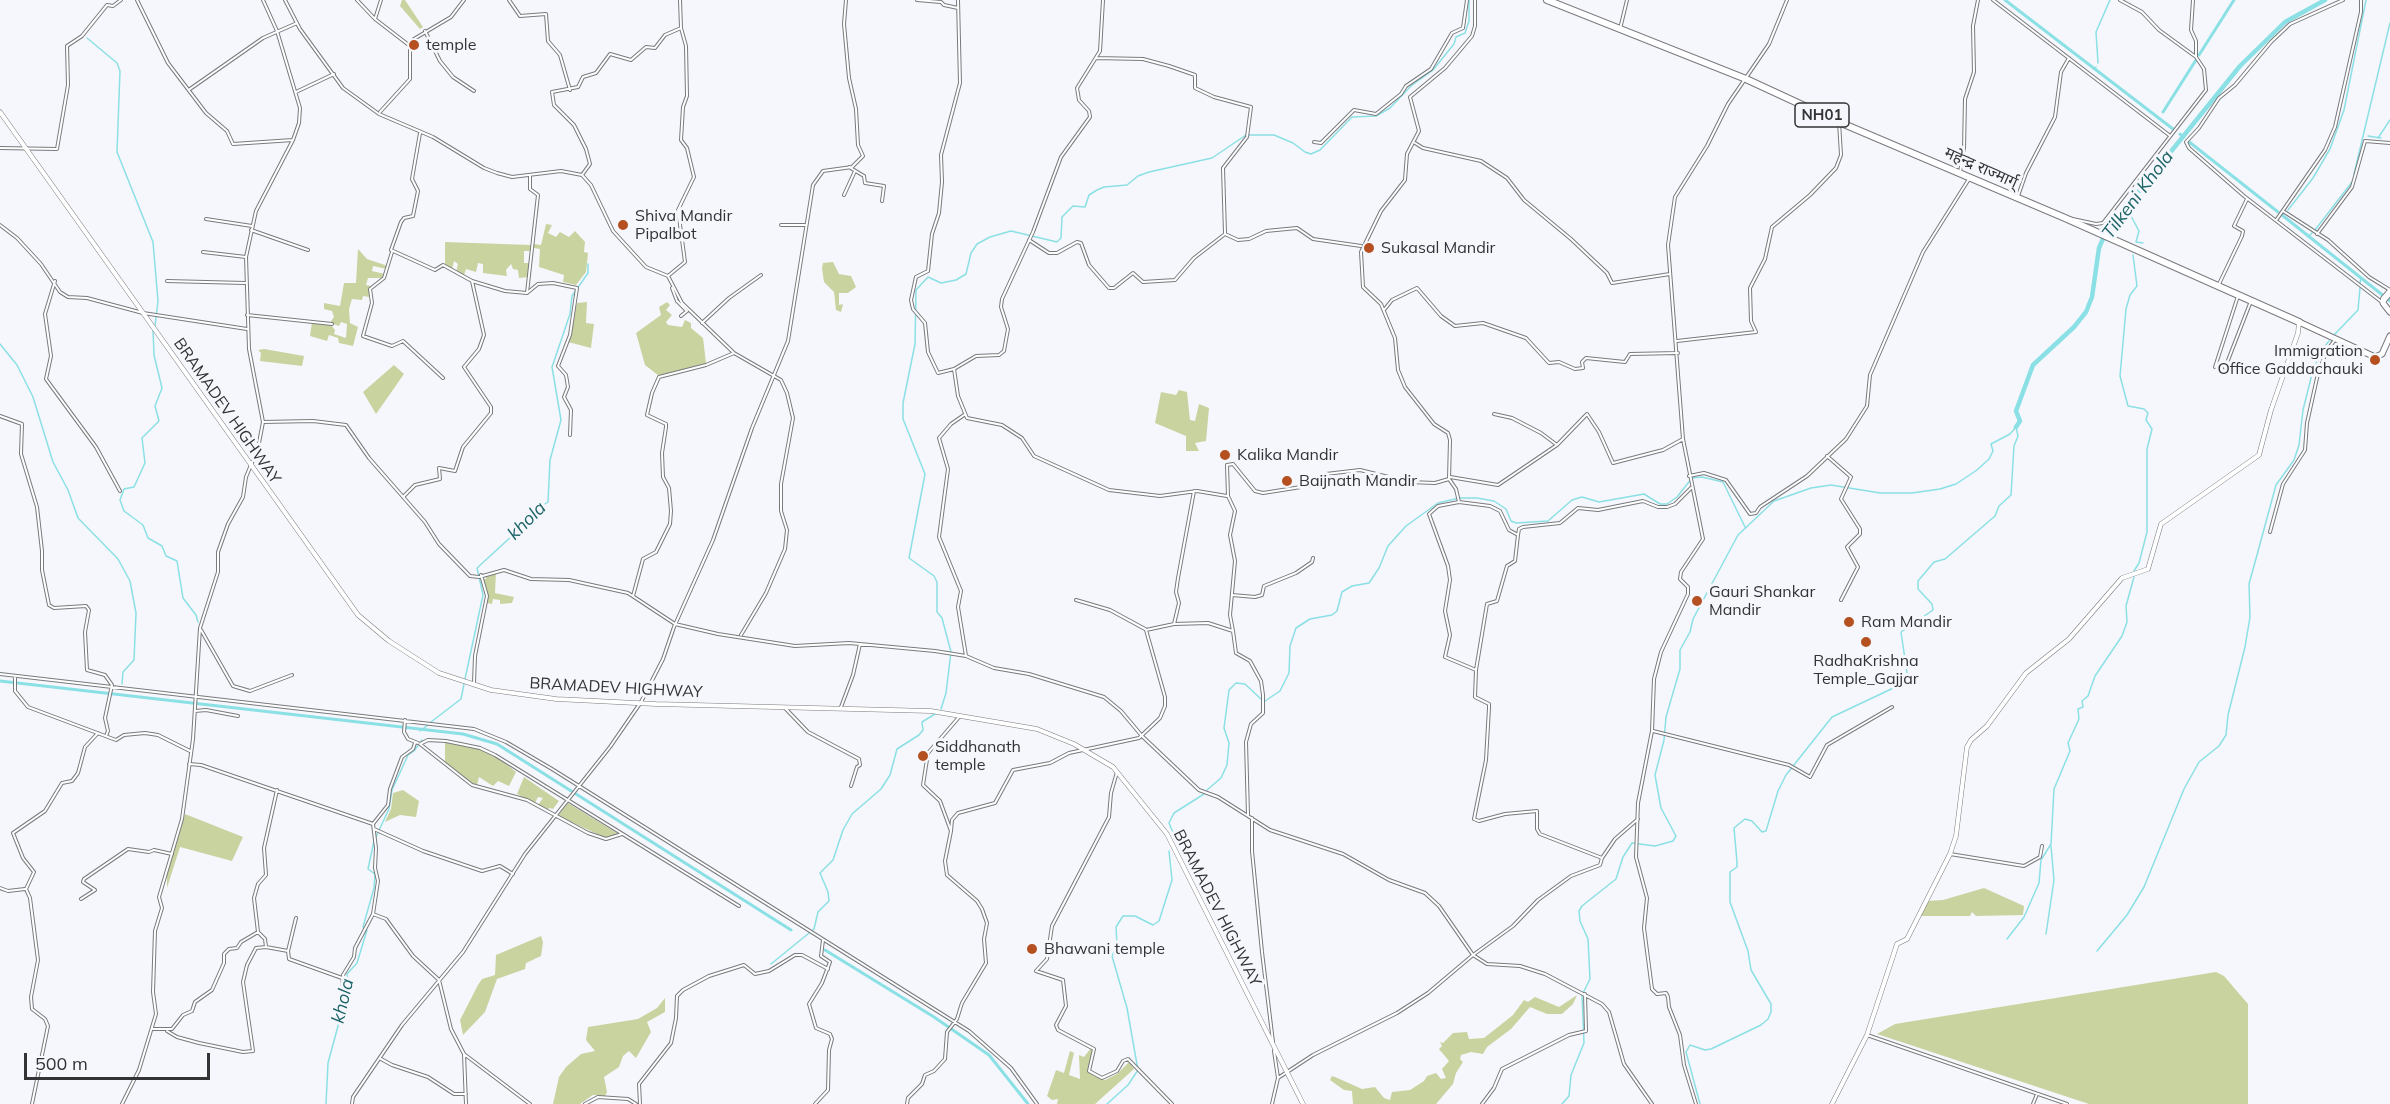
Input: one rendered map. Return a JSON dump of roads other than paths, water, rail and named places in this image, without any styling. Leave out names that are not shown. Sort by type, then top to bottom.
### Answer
[{"type":"highway","name":"महेन्द्र राज्मार्ग्","points":[[1547,0],[1746,79],[1839,122],[1960,172],[2299,322]]},
{"type":"main road","points":[[2387,296],[2390,312]]},
{"type":"main road","name":"महेन्द्र राज्मार्ग्","points":[[2299,322],[2379,357],[2390,336]]},
{"type":"street","points":[[0,148],[57,149],[68,85],[67,46],[82,36],[107,5],[113,6],[121,0]]},
{"type":"street","points":[[137,0],[161,52],[206,113],[227,131],[233,144],[293,140]]},
{"type":"street","points":[[122,1104],[139,1070],[156,1014],[153,992],[155,932],[162,908],[159,897],[182,819],[195,711],[200,628],[218,572],[218,552],[228,524],[243,497],[246,477],[252,468],[263,422],[256,394],[247,329],[246,257],[250,230],[256,211],[293,140],[299,123],[300,108],[277,31],[263,0]]},
{"type":"street","points":[[285,0],[297,23],[343,88],[379,114],[441,141],[484,168],[512,177],[561,171],[582,175],[591,185],[612,231],[646,267],[668,276],[682,303],[734,353],[776,376],[787,393],[793,418],[781,484],[782,511],[787,530],[785,549],[766,593],[740,636]]},
{"type":"street","points":[[357,0],[374,18],[410,46]]},
{"type":"street","points":[[374,18],[381,0]]},
{"type":"street","points":[[379,114],[410,79],[410,46],[425,31],[451,17],[464,0]]},
{"type":"street","points":[[509,0],[520,16],[543,14],[547,16],[548,41],[560,55],[567,72],[570,90]]},
{"type":"street","points":[[668,276],[685,262],[678,210],[694,177],[687,148],[681,140],[682,106],[687,96],[686,46],[681,28],[680,0]]},
{"type":"street","points":[[352,1104],[353,1097],[402,1025],[463,952],[513,874],[556,815],[580,788],[641,702],[663,659],[675,624],[713,540],[752,428],[776,376],[791,326],[813,185],[823,171],[849,167],[863,156],[858,145],[856,109],[849,78],[844,24],[846,0]]},
{"type":"street","points":[[917,0],[941,2],[944,5],[958,8]]},
{"type":"street","points":[[958,0],[960,83],[941,155],[942,182],[939,213],[932,234],[929,267],[928,271],[916,277],[911,300],[925,323],[928,352],[938,373],[954,369],[976,356],[999,355],[1004,351],[1008,329],[1000,307],[1002,299],[1033,232],[1061,158],[1090,117],[1089,111],[1078,100],[1077,88],[1096,58],[1101,44],[1103,0]]},
{"type":"street","points":[[1314,142],[1322,142],[1354,110],[1376,114],[1401,94],[1406,86],[1431,69],[1452,33],[1463,28],[1467,0]]},
{"type":"street","points":[[1459,500],[1449,478],[1448,434],[1434,424],[1405,387],[1398,370],[1397,343],[1384,311],[1381,304],[1364,287],[1362,246],[1381,210],[1402,186],[1407,154],[1415,143],[1419,126],[1410,97],[1445,68],[1472,36],[1475,26],[1475,0]]},
{"type":"street","points":[[1620,29],[1626,0]]},
{"type":"street","points":[[1696,1104],[1684,1065],[1680,1035],[1669,1007],[1668,997],[1666,993],[1657,994],[1652,989],[1644,928],[1647,898],[1636,857],[1638,802],[1652,731],[1654,679],[1661,652],[1688,594],[1688,587],[1680,579],[1681,572],[1703,539],[1683,440],[1668,245],[1675,197],[1707,146],[1728,105],[1769,44],[1787,0]]},
{"type":"street","points":[[1960,172],[1964,141],[1965,99],[1974,72],[1973,26],[1978,0]]},
{"type":"street","points":[[1994,0],[2169,135]]},
{"type":"street","points":[[2065,218],[2076,217],[2096,225],[2103,223],[2206,90],[2204,69],[2196,57],[2159,30],[2142,12],[2120,0]]},
{"type":"street","points":[[2193,0],[2191,30],[2197,49],[2196,57]]},
{"type":"street","points":[[2343,0],[2290,24],[2271,42],[2235,85],[2219,98],[2199,128],[2187,140],[2188,148],[2247,199],[2311,245],[2313,251],[2387,296]]},
{"type":"street","points":[[2277,219],[2325,150],[2335,127],[2361,12],[2361,0]]},
{"type":"street","points":[[189,89],[277,31],[297,23]]},
{"type":"street","points":[[582,175],[590,168],[586,149],[574,125],[557,110],[552,100],[552,92],[578,87],[583,77],[596,73],[610,54],[631,60],[646,47],[655,48],[665,35],[681,28]]},
{"type":"street","points":[[425,31],[440,61],[453,77],[474,91]]},
{"type":"street","points":[[2017,198],[2026,173],[2051,129],[2055,117],[2061,72],[2069,57]]},
{"type":"street","points":[[1096,58],[1143,59],[1195,75],[1195,88],[1214,97],[1251,107],[1247,137],[1231,154],[1223,168],[1225,234]]},
{"type":"street","points":[[295,93],[334,74]]},
{"type":"street","name":"BRAMADEV HIGHWAY","points":[[0,112],[358,615],[418,661],[461,682],[556,699],[840,710],[931,711],[1037,729],[1086,750],[1117,772],[1167,834],[1303,1104]]},
{"type":"street","points":[[1677,341],[1756,332],[1751,321],[1750,288],[1765,259],[1772,227],[1810,195],[1836,168],[1841,155],[1839,122]]},
{"type":"street","points":[[420,133],[412,179],[418,194],[413,216],[404,218],[396,231],[384,278],[370,289],[372,303],[363,336],[392,346],[403,341],[443,378]]},
{"type":"street","points":[[2317,234],[2352,187],[2365,141],[2390,143]]},
{"type":"street","points":[[1415,143],[1423,148],[1481,161],[1507,178],[1524,200],[1571,239],[1607,273],[1612,283],[1671,274]]},
{"type":"street","points":[[849,167],[864,176],[865,183],[884,186],[882,201]]},
{"type":"street","points":[[844,195],[855,171]]},
{"type":"street","points":[[527,293],[538,195],[530,189],[530,176]]},
{"type":"street","points":[[1689,476],[1704,473],[1726,480],[1750,514],[1756,513],[1760,507],[1807,476],[1846,439],[1867,406],[1870,375],[1931,237],[1970,177]]},
{"type":"street","points":[[2218,286],[2242,236],[2243,231],[2234,226],[2247,199]]},
{"type":"street","points":[[2283,211],[2328,240],[2387,296]]},
{"type":"street","points":[[206,219],[252,225]]},
{"type":"street","points":[[0,225],[17,238],[54,281],[60,292],[68,297],[87,298],[143,314],[247,329]]},
{"type":"street","points":[[781,225],[805,225]]},
{"type":"street","points":[[1225,234],[1238,240],[1248,239],[1266,231],[1297,228],[1313,239],[1362,246]]},
{"type":"street","points":[[250,230],[308,250]]},
{"type":"street","points":[[1029,240],[1049,253],[1057,253],[1077,242],[1081,243],[1089,265],[1109,288],[1114,288],[1133,273],[1143,282],[1175,280],[1194,258],[1225,234]]},
{"type":"street","points":[[203,252],[246,257]]},
{"type":"street","points":[[392,252],[435,270],[443,264],[472,281],[505,291],[527,293],[538,284],[576,287],[570,335],[558,366],[566,375],[568,387],[564,398],[571,410],[570,435]]},
{"type":"street","points":[[702,323],[729,298],[761,275]]},
{"type":"street","points":[[54,281],[45,314],[51,356],[46,379],[96,447],[120,491]]},
{"type":"street","points":[[167,281],[246,283]]},
{"type":"street","points":[[403,497],[415,485],[440,479],[439,468],[455,471],[463,447],[491,413],[491,407],[484,393],[464,366],[479,349],[484,335],[472,281]]},
{"type":"street","points":[[672,285],[677,301],[687,311],[681,316]]},
{"type":"street","points":[[1384,311],[1392,300],[1417,288],[1441,316],[1455,326],[1483,322],[1526,338],[1549,363],[1559,362],[1575,369],[1583,368],[1582,362],[1586,358],[1625,362],[1630,354],[1678,353]]},
{"type":"street","points":[[2215,367],[2238,296]]},
{"type":"street","points":[[2225,368],[2251,301]]},
{"type":"street","points":[[247,315],[332,324]]},
{"type":"street","points":[[1832,1104],[1868,1035],[1897,944],[1907,939],[1950,854],[1956,837],[1967,747],[1971,740],[1987,726],[2026,673],[2069,639],[2122,578],[2148,569],[2161,524],[2259,455],[2271,410],[2298,333],[2299,322]]},
{"type":"street","points":[[2270,531],[2283,484],[2305,450],[2307,423],[2317,378],[2325,352],[2335,338]]},
{"type":"street","points":[[633,596],[643,559],[656,552],[670,524],[669,489],[663,477],[662,453],[666,424],[647,415],[651,393],[659,377],[682,369],[706,365],[734,353]]},
{"type":"street","points":[[954,369],[964,416]]},
{"type":"street","points":[[1494,414],[1512,418],[1541,433],[1557,446]]},
{"type":"street","points":[[1248,815],[1246,742],[1251,724],[1263,713],[1263,695],[1261,681],[1250,661],[1237,656],[1230,615],[1235,561],[1230,535],[1235,511],[1228,496],[1226,468],[1230,464],[1255,491],[1263,493],[1317,485],[1322,483],[1326,474],[1360,470],[1417,482],[1436,483],[1449,478],[1498,485],[1557,446],[1587,414],[1599,432],[1613,463],[1663,450],[1683,440]]},
{"type":"street","points":[[0,416],[21,421],[22,424],[21,454],[38,507],[42,570],[50,604],[54,608],[86,606],[89,610],[85,632],[87,670],[105,675],[111,687],[105,718],[108,731],[106,736]]},
{"type":"street","points":[[966,656],[958,607],[961,591],[939,537],[948,469],[939,438],[951,424],[964,416],[1002,425],[1022,438],[1034,456],[1108,490],[1160,496],[1194,491],[1228,496]]},
{"type":"street","points":[[263,422],[343,423],[425,522],[439,544],[470,576],[504,570],[531,579],[569,580],[633,596],[675,624],[718,634],[795,646],[860,643],[966,656],[994,668],[1029,674],[1104,698],[1121,711],[1142,736],[1199,790],[1218,797],[1270,830],[1342,854],[1389,880],[1425,893],[1439,906],[1473,955],[1487,964],[1521,966],[1545,974],[1602,1004],[1609,1012],[1624,1064],[1652,1104]]},
{"type":"street","points":[[1827,456],[1851,477],[1841,496],[1842,503],[1860,529],[1860,534],[1847,547],[1858,567],[1841,600]]},
{"type":"street","points":[[1602,858],[1540,834],[1536,829],[1537,811],[1505,814],[1475,822],[1486,760],[1490,708],[1489,704],[1475,697],[1476,670],[1487,604],[1497,602],[1507,566],[1515,561],[1519,529],[1522,527],[1560,523],[1578,508],[1598,510],[1642,501],[1658,507],[1667,507],[1675,504],[1691,488]]},
{"type":"street","points":[[1174,624],[1179,603],[1176,592],[1194,491]]},
{"type":"street","points":[[1476,670],[1445,657],[1450,642],[1445,610],[1448,566],[1429,514],[1438,506],[1459,500],[1490,506],[1500,511],[1509,530],[1518,535]]},
{"type":"street","points":[[1232,595],[1255,597],[1262,595],[1264,586],[1302,569],[1312,562],[1312,558]]},
{"type":"street","points":[[472,685],[475,656],[487,596],[481,575]]},
{"type":"street","points":[[1077,600],[1110,610],[1146,630],[1174,624],[1208,622],[1233,631]]},
{"type":"street","points":[[200,628],[233,686],[250,692],[292,675]]},
{"type":"street","points":[[907,1104],[908,1098],[922,1084],[925,1075],[934,1071],[945,1059],[947,1032],[986,963],[984,939],[987,923],[977,901],[947,875],[945,861],[952,819],[958,813],[994,803],[1013,770],[1050,763],[1069,753],[1142,736],[1160,718],[1166,706],[1146,630]]},
{"type":"street","points":[[840,710],[853,675],[860,643]]},
{"type":"street","points":[[0,674],[16,678],[474,729],[506,742],[988,1046],[1011,1068],[1036,1104]]},
{"type":"street","points":[[16,678],[15,692],[28,707],[116,740],[124,735],[158,735],[190,751]]},
{"type":"street","points":[[1652,731],[1793,766],[1810,777],[1827,745],[1892,707]]},
{"type":"street","points":[[785,708],[808,732],[859,759],[860,765],[857,767],[852,786]]},
{"type":"street","points":[[195,711],[206,710],[238,716]]},
{"type":"street","points":[[951,831],[940,801],[923,785],[928,753],[960,716]]},
{"type":"street","points":[[341,1006],[342,978],[373,914],[378,881],[375,868],[373,824],[388,805],[390,789],[402,757],[413,749],[416,743],[404,732],[405,720]]},
{"type":"street","points":[[32,1104],[48,1026],[45,1018],[32,1009],[32,981],[38,960],[30,898],[26,889],[34,872],[23,858],[13,832],[45,811],[65,780],[72,781],[78,773],[85,747],[98,733]]},
{"type":"street","points":[[622,834],[606,838],[588,833],[512,794],[472,785],[420,744],[428,740],[480,748],[512,764],[739,906]]},
{"type":"street","points":[[189,764],[277,790],[373,824]]},
{"type":"street","points":[[1117,772],[1111,792],[1109,817],[1052,926],[1047,958],[1036,971],[1063,980],[1066,1006],[1056,1025],[1058,1030],[1094,1049],[1089,1071],[1102,1078],[1118,1071],[1123,1061],[1128,1059],[1172,1104]]},
{"type":"street","points":[[266,947],[265,939],[258,932],[254,898],[258,884],[266,875],[264,848],[277,790]]},
{"type":"street","points":[[1252,818],[1252,852],[1278,1078],[1272,1104]]},
{"type":"street","points":[[1278,1078],[1287,1071],[1397,1013],[1428,993],[1473,955],[1513,926],[1538,900],[1571,876],[1596,867],[1615,839],[1638,818]]},
{"type":"street","points":[[373,828],[423,851],[482,872],[500,866],[513,874]]},
{"type":"street","points":[[1950,854],[2024,866],[2040,857],[2042,846]]},
{"type":"street","points":[[81,899],[95,890],[83,882],[84,879],[128,849],[149,852],[154,850],[172,854]]},
{"type":"street","points":[[0,888],[9,891],[26,889]]},
{"type":"street","points":[[373,914],[386,919],[413,956],[440,980],[451,1029],[464,1054],[530,1104]]},
{"type":"street","points":[[296,918],[288,951],[289,959],[342,978]]},
{"type":"street","points":[[167,1030],[183,1015],[192,1011],[201,995],[212,990],[224,963],[224,954],[230,949],[237,948],[241,942],[258,932]]},
{"type":"street","points":[[815,1104],[828,1090],[829,1050],[832,1039],[830,1034],[816,1028],[809,1004],[822,983],[830,962],[821,956],[823,940]]},
{"type":"street","points":[[153,1029],[167,1030],[177,1037],[199,1043],[243,1052],[253,1051],[243,982],[247,965],[256,948],[266,947],[288,951]]},
{"type":"street","points":[[585,1104],[598,1097],[628,1099],[638,1104],[639,1084],[671,1043],[677,996],[683,990],[709,976],[744,965],[755,974],[769,971],[795,955],[802,955],[828,969]]},
{"type":"street","points":[[1482,1104],[1494,1088],[1502,1069],[1569,1035],[1586,1031],[1584,994]]},
{"type":"street","points":[[1868,1035],[2067,1104]]},
{"type":"street","points":[[464,1054],[462,1063],[466,1104]]},
{"type":"street","points":[[380,1058],[392,1065],[428,1077],[454,1094],[466,1094]]},
{"type":"street","points":[[2033,1104],[2037,1094]]},
{"type":"waterway","points":[[941,709],[946,693],[951,652],[942,618],[937,612],[937,582],[934,576],[909,558],[925,474],[903,419],[903,403],[915,344],[916,290],[928,277],[941,283],[956,280],[966,274],[971,253],[977,244],[990,237],[1011,231],[1057,242],[1061,238],[1062,217],[1073,206],[1085,207],[1089,195],[1097,190],[1104,187],[1127,185],[1138,176],[1149,172],[1212,158],[1246,135],[1274,135],[1311,154],[1320,150],[1352,117],[1376,116],[1390,108],[1411,86],[1433,70],[1454,44],[1456,37],[1465,33],[1469,21],[1469,0]]},
{"type":"waterway","points":[[2005,0],[2173,129]]},
{"type":"waterway","points":[[2098,63],[2096,32],[2110,0]]},
{"type":"waterway","points":[[2199,55],[2234,0]]},
{"type":"waterway","name":"Tilkeni Khola","points":[[2016,427],[2020,421],[2016,411],[2033,365],[2074,327],[2086,312],[2092,297],[2099,248],[2106,232],[2240,66],[2285,22],[2325,0]]},
{"type":"waterway","name":"Tilkeni Khola","points":[[2288,210],[2313,178],[2330,149],[2344,110],[2366,0]]},
{"type":"waterway","points":[[2354,174],[2390,23]]},
{"type":"waterway","points":[[87,38],[117,63],[120,71],[117,152],[153,242],[158,301],[155,326]]},
{"type":"waterway","points":[[2163,112],[2196,60]]},
{"type":"waterway","points":[[2378,138],[2390,120]]},
{"type":"waterway","name":"Tilkeni Khola","points":[[2180,134],[2183,137]]},
{"type":"waterway","points":[[2368,136],[2381,138]]},
{"type":"waterway","points":[[2188,141],[2278,212]]},
{"type":"waterway","points":[[2315,230],[2352,182]]},
{"type":"waterway","points":[[2131,203],[2131,216],[2139,231],[2136,242],[2143,243]]},
{"type":"waterway","points":[[2282,215],[2390,301]]},
{"type":"waterway","points":[[2308,237],[2312,233]]},
{"type":"waterway","points":[[2133,255],[2137,286],[2130,295],[2126,309],[2120,376],[2128,406],[2144,409],[2148,413],[2146,420],[2152,429],[2147,449],[2147,532],[2139,563],[2134,571]]},
{"type":"waterway","name":"khola","points":[[465,679],[483,595],[477,568],[514,534],[527,516],[548,502],[550,460],[561,420],[552,367],[570,314],[572,296],[588,273],[588,264]]},
{"type":"waterway","points":[[2360,283],[2361,278]]},
{"type":"waterway","points":[[2335,334],[2358,310],[2360,288]]},
{"type":"waterway","points":[[153,330],[154,355],[162,388],[155,406],[159,421],[142,438],[145,463],[134,487],[124,489],[120,500],[124,511],[143,525],[148,538],[162,546],[166,556],[177,561],[183,598],[196,615],[198,622]]},
{"type":"waterway","points":[[2097,951],[2127,915],[2144,887],[2184,789],[2199,762],[2219,746],[2226,735],[2228,715],[2250,617],[2249,584],[2276,485],[2294,460],[2299,445],[2303,410],[2312,374],[2320,352],[2329,341]]},
{"type":"waterway","points":[[0,344],[17,365],[33,397],[53,462],[68,490],[78,518],[118,559],[130,581],[136,613],[134,660],[123,672],[122,684]]},
{"type":"waterway","points":[[1562,1104],[1569,1096],[1571,1075],[1584,1043],[1582,995],[1590,979],[1588,939],[1580,921],[1579,911],[1582,906],[1616,879],[1623,857],[1632,843],[1655,846],[1673,841],[1676,836],[1661,808],[1655,775],[1664,740],[1666,717],[1680,669],[1680,650],[1690,632],[1693,619],[1738,535],[1774,501],[1811,488],[1831,485],[1880,493],[1912,493],[1956,484],[1989,459],[1993,451],[1991,444],[2010,434],[2016,427]]},
{"type":"waterway","points":[[1700,1104],[1686,1052],[1690,1045],[1705,1050],[1711,1049],[1761,1025],[1768,1019],[1771,1012],[1771,1004],[1751,970],[1748,951],[1730,902],[1730,872],[1737,867],[1734,828],[1745,819],[1752,821],[1762,832],[1766,831],[1778,791],[1786,775],[1832,717],[1904,683],[1907,673],[1901,632],[1933,610],[1932,604],[1918,589],[1918,581],[1934,562],[1945,559],[1995,516],[1999,506],[2011,495],[2014,446],[2018,436],[2016,427]]},
{"type":"waterway","points":[[1265,701],[1280,691],[1289,673],[1290,646],[1296,628],[1310,619],[1332,615],[1337,611],[1342,592],[1352,586],[1369,583],[1379,568],[1388,546],[1406,526],[1438,503],[1459,498],[1477,498],[1494,501],[1506,509],[1511,521],[1516,523],[1548,521],[1572,500],[1582,497],[1599,502],[1644,494],[1660,504],[1667,504],[1677,497],[1692,478],[1702,477],[1723,482],[1745,527]]},
{"type":"waterway","points":[[2007,939],[2024,917],[2039,883],[2041,860],[2051,844],[2054,789],[2070,751],[2068,743],[2079,719],[2078,709],[2083,707],[2082,701],[2088,696],[2095,676],[2122,636],[2127,622],[2126,606],[2134,577]]},
{"type":"waterway","name":"khola","points":[[0,681],[463,734],[497,744],[791,930]]},
{"type":"waterway","points":[[1207,790],[1221,778],[1227,765],[1229,743],[1224,728],[1229,690],[1236,683],[1245,684],[1262,700]]},
{"type":"waterway","name":"khola","points":[[431,722],[461,699],[464,684]]},
{"type":"waterway","points":[[771,964],[814,929],[818,912],[829,901],[828,892],[820,873],[833,860],[843,830],[852,814],[881,789],[890,775],[897,749],[919,735],[923,730],[922,722],[935,714]]},
{"type":"waterway","name":"khola","points":[[420,731],[428,725]]},
{"type":"waterway","name":"khola","points":[[326,1104],[328,1063],[348,989],[347,974],[357,963],[367,930],[363,927],[374,888],[375,874],[368,869],[374,841],[389,809],[392,790],[408,755],[422,740]]},
{"type":"waterway","points":[[1178,844],[1169,823],[1174,813],[1204,794]]},
{"type":"waterway","points":[[2046,934],[2054,880],[2051,846]]},
{"type":"waterway","points":[[1107,1104],[1128,1085],[1138,1070],[1127,1008],[1112,956],[1117,945],[1116,927],[1123,916],[1135,916],[1153,925],[1159,921],[1172,880],[1169,851]]},
{"type":"waterway","points":[[825,950],[934,1017],[989,1055],[1028,1104]]},
{"type":"place","name":"temple","points":[[414,45]]},
{"type":"place","name":"Shiva Mandir Pipalbot","points":[[623,225]]},
{"type":"place","name":"Sukasal Mandir","points":[[1369,248]]},
{"type":"place","name":"Immigration Office Gaddachauki","points":[[2375,360]]},
{"type":"place","name":"Kalika Mandir","points":[[1225,455]]},
{"type":"place","name":"Baijnath Mandir","points":[[1287,481]]},
{"type":"place","name":"Gauri Shankar Mandir","points":[[1697,601]]},
{"type":"place","name":"Ram Mandir","points":[[1849,622]]},
{"type":"place","name":"RadhaKrishna Temple_Gajjar","points":[[1866,642]]},
{"type":"place","name":"Siddhanath temple","points":[[923,756]]},
{"type":"place","name":"Bhawani temple","points":[[1032,949]]}]
